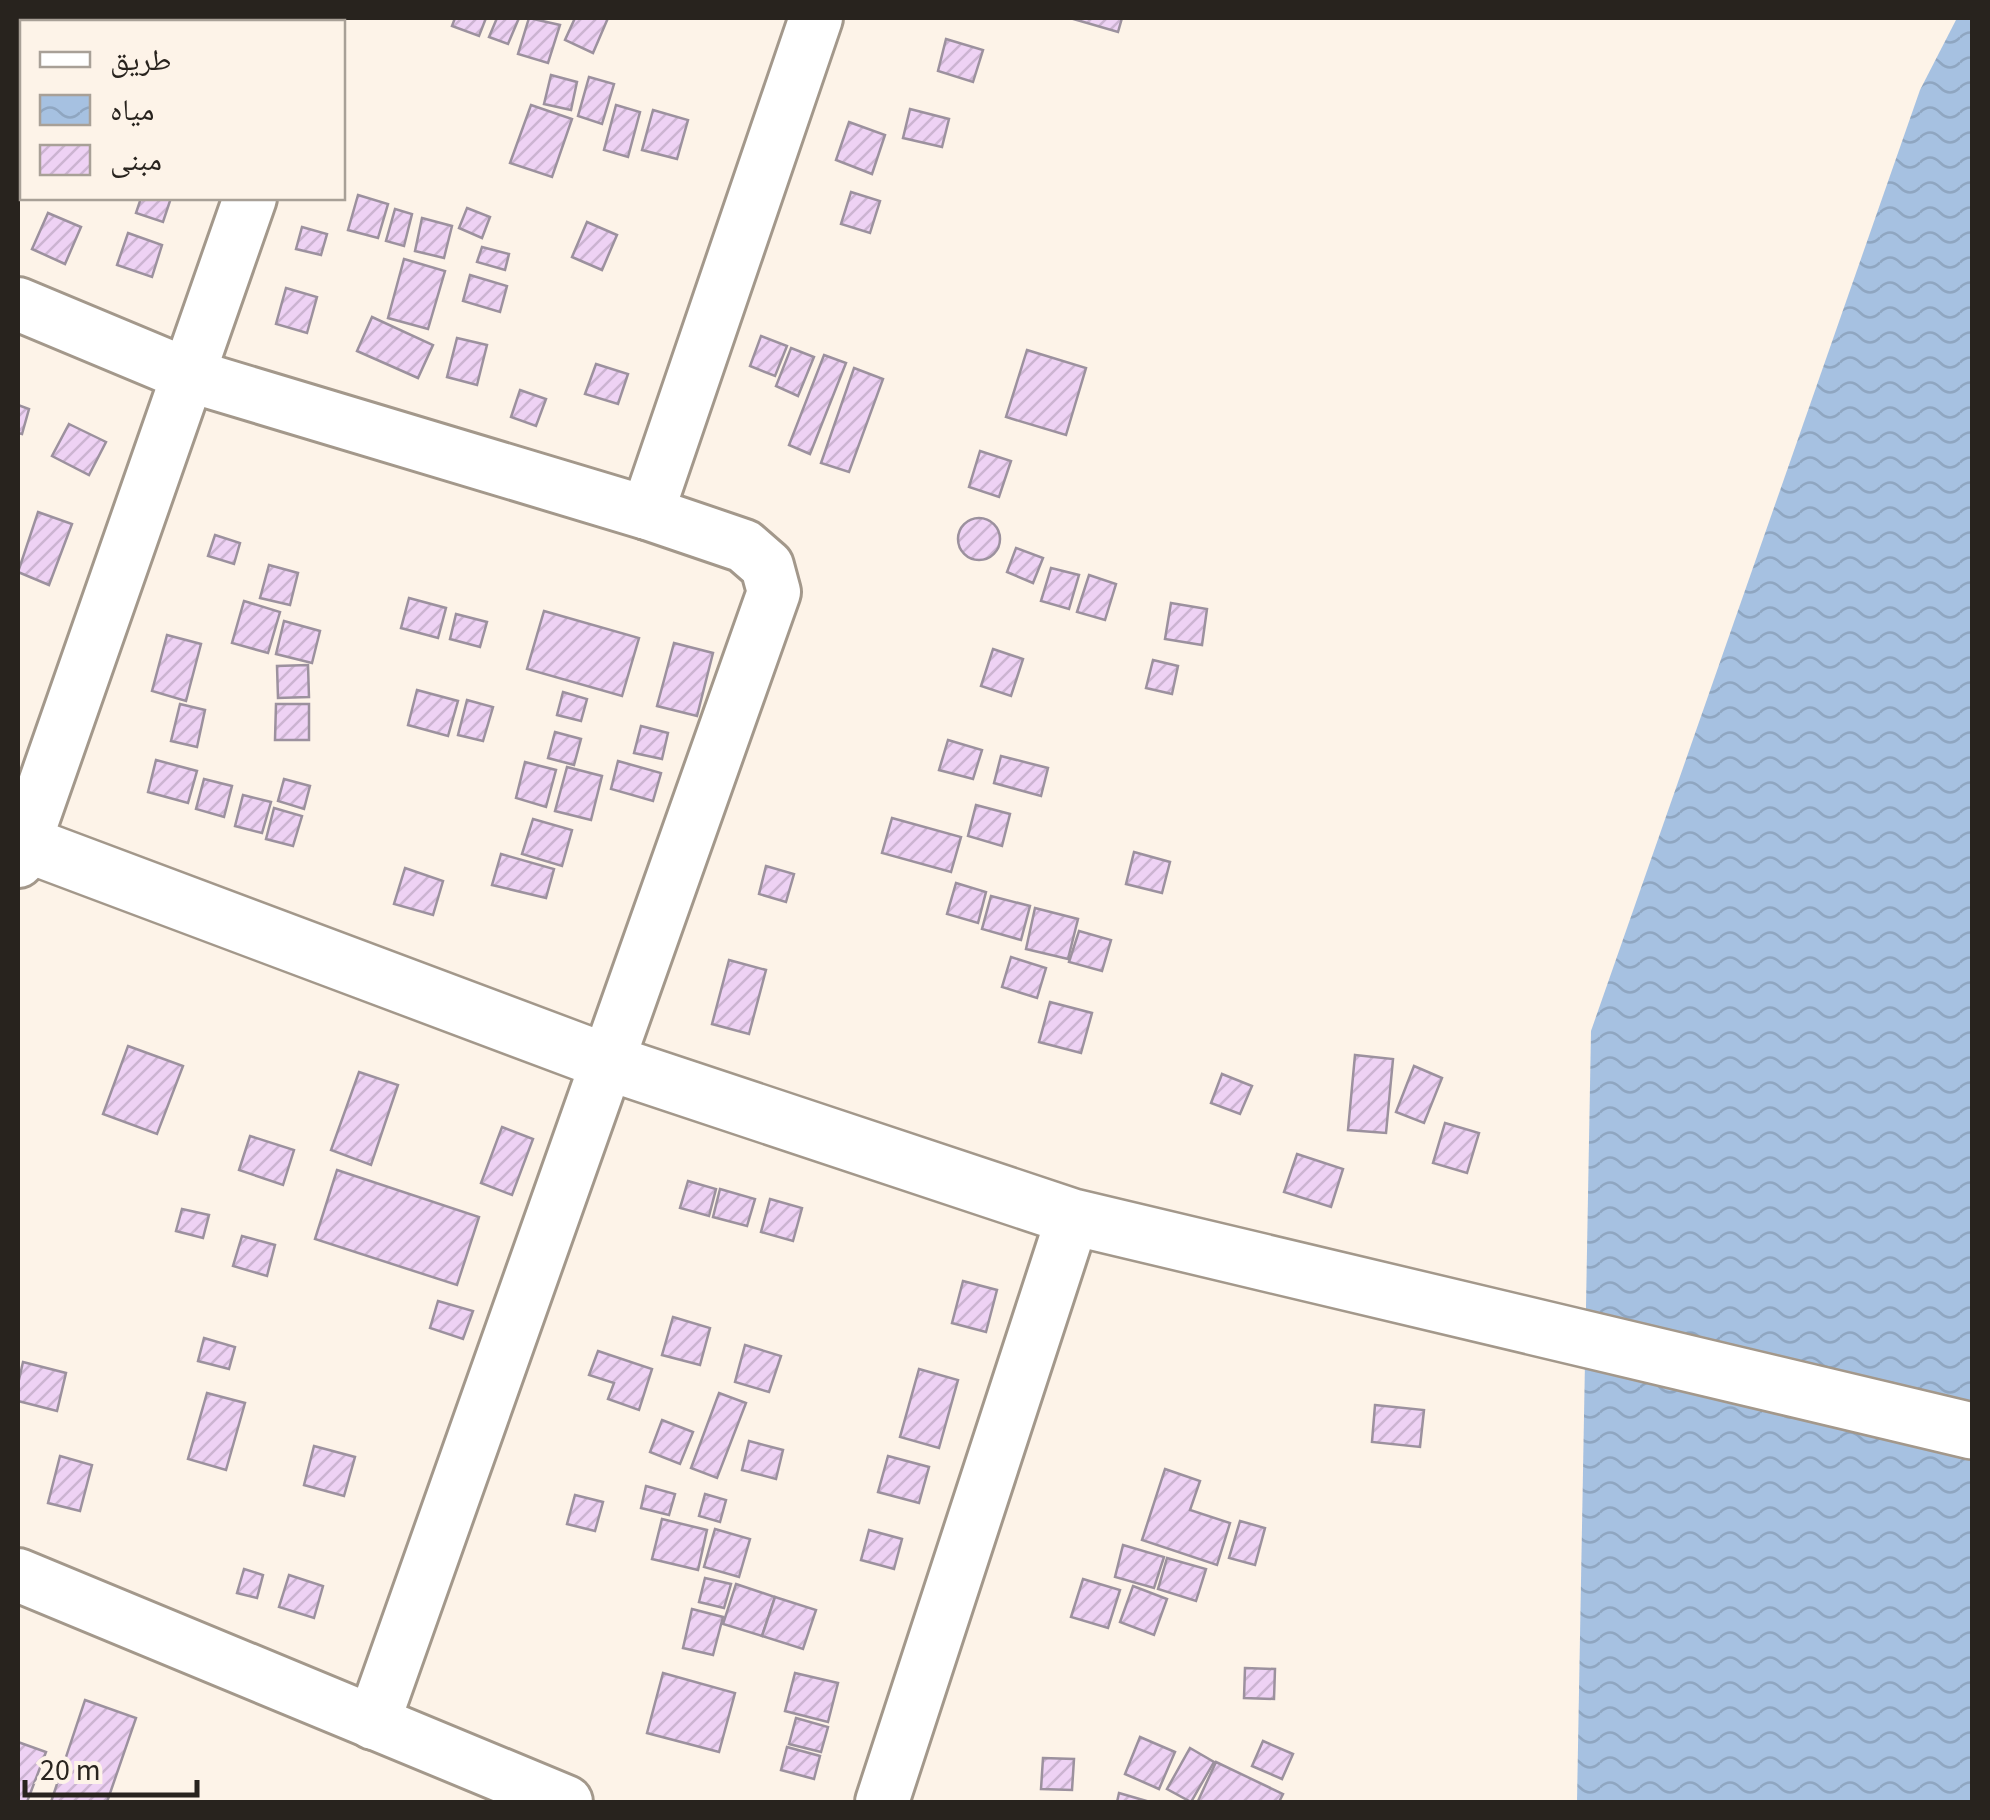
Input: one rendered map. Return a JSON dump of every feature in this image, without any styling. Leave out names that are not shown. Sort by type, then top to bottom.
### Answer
[{"type":"street","points":[[648,513],[816,18]]},
{"type":"street","points":[[249,200],[20,849],[607,1062],[1073,1216],[1972,1431]]},
{"type":"street","points":[[18,304],[188,375],[648,513],[744,546],[768,566],[774,592],[372,1723]]},
{"type":"street","points":[[882,1802],[1073,1216]]},
{"type":"street","points":[[18,1574],[566,1802]]},
{"type":"water","points":[[1957,18],[1972,18],[1972,1802],[1577,1802],[1591,1031],[1920,90]]},
{"type":"building","points":[[455,18],[486,18],[479,36],[452,26]]},
{"type":"building","points":[[497,18],[519,18],[508,44],[489,37]]},
{"type":"building","points":[[529,18],[560,25],[548,63],[518,54]]},
{"type":"building","points":[[575,18],[608,18],[593,53],[565,40]]},
{"type":"building","points":[[1070,18],[1122,18],[1118,32]]},
{"type":"building","points":[[946,39],[983,50],[973,82],[938,71]]},
{"type":"building","points":[[551,75],[577,82],[571,110],[544,104]]},
{"type":"building","points":[[589,77],[614,84],[602,124],[578,116]]},
{"type":"building","points":[[531,105],[572,119],[552,177],[510,163]]},
{"type":"building","points":[[616,105],[640,112],[628,157],[604,150]]},
{"type":"building","points":[[910,109],[949,119],[942,147],[903,138]]},
{"type":"building","points":[[653,110],[688,120],[677,159],[642,150]]},
{"type":"building","points":[[849,122],[885,135],[872,174],[836,160]]},
{"type":"building","points":[[851,192],[880,201],[870,233],[841,224]]},
{"type":"building","points":[[358,195],[388,204],[378,238],[348,230]]},
{"type":"building","points":[[140,200],[170,200],[163,222],[136,213]]},
{"type":"building","points":[[467,208],[490,217],[482,238],[459,228]]},
{"type":"building","points":[[395,209],[412,214],[404,246],[386,241]]},
{"type":"building","points":[[48,213],[81,227],[65,264],[32,249]]},
{"type":"building","points":[[422,218],[452,226],[444,258],[415,251]]},
{"type":"building","points":[[587,222],[617,235],[602,270],[572,257]]},
{"type":"building","points":[[302,227],[327,234],[321,255],[296,249]]},
{"type":"building","points":[[128,233],[162,245],[152,277],[117,265]]},
{"type":"building","points":[[482,247],[509,254],[505,270],[477,262]]},
{"type":"building","points":[[404,259],[445,271],[428,329],[388,318]]},
{"type":"building","points":[[470,275],[507,286],[500,312],[463,301]]},
{"type":"building","points":[[286,288],[317,297],[307,333],[276,324]]},
{"type":"building","points":[[372,317],[433,345],[418,378],[357,351]]},
{"type":"building","points":[[761,336],[787,346],[775,376],[750,366]]},
{"type":"building","points":[[457,338],[487,345],[477,385],[447,377]]},
{"type":"building","points":[[791,348],[814,357],[798,396],[776,386]]},
{"type":"building","points":[[1027,350],[1086,368],[1066,435],[1006,417]]},
{"type":"building","points":[[824,355],[846,363],[810,454],[789,445]]},
{"type":"building","points":[[596,364],[628,374],[618,404],[585,394]]},
{"type":"building","points":[[854,368],[883,379],[849,472],[821,463]]},
{"type":"building","points":[[520,390],[546,399],[536,426],[511,417]]},
{"type":"building","points":[[18,405],[29,409],[22,434],[18,433]]},
{"type":"building","points":[[69,424],[106,442],[89,475],[52,456]]},
{"type":"building","points":[[980,451],[1011,461],[999,497],[969,487]]},
{"type":"building","points":[[38,512],[72,524],[49,585],[18,572]]},
{"type":"building","points":[[979,518],[994,524],[1000,539],[994,554],[979,560],[964,554],[958,539],[964,524]]},
{"type":"building","points":[[215,535],[240,543],[234,564],[208,556]]},
{"type":"building","points":[[1016,548],[1043,558],[1033,583],[1007,572]]},
{"type":"building","points":[[269,565],[298,573],[290,605],[260,598]]},
{"type":"building","points":[[1051,568],[1079,575],[1069,609],[1041,601]]},
{"type":"building","points":[[1089,575],[1116,584],[1105,620],[1077,612]]},
{"type":"building","points":[[409,598],[446,608],[438,638],[401,628]]},
{"type":"building","points":[[244,601],[280,612],[268,653],[232,643]]},
{"type":"building","points":[[1171,603],[1207,609],[1202,645],[1165,639]]},
{"type":"building","points":[[544,611],[639,638],[622,696],[527,669]]},
{"type":"building","points":[[456,614],[487,622],[480,647],[450,639]]},
{"type":"building","points":[[284,621],[320,631],[312,663],[276,654]]},
{"type":"building","points":[[167,635],[201,644],[186,701],[152,691]]},
{"type":"building","points":[[674,643],[713,653],[697,716],[657,706]]},
{"type":"building","points":[[993,649],[1023,659],[1011,696],[981,686]]},
{"type":"building","points":[[1153,660],[1178,666],[1172,694],[1146,688]]},
{"type":"building","points":[[308,665],[309,697],[278,698],[277,666]]},
{"type":"building","points":[[417,690],[458,701],[448,736],[408,725]]},
{"type":"building","points":[[563,692],[587,699],[581,721],[557,715]]},
{"type":"building","points":[[467,700],[493,707],[483,741],[458,735]]},
{"type":"building","points":[[180,704],[205,710],[197,747],[171,741]]},
{"type":"building","points":[[276,704],[309,704],[309,740],[275,740]]},
{"type":"building","points":[[641,726],[668,733],[662,759],[634,753]]},
{"type":"building","points":[[555,732],[581,739],[574,765],[548,758]]},
{"type":"building","points":[[948,740],[982,750],[973,779],[939,770]]},
{"type":"building","points":[[1001,756],[1048,768],[1041,796],[994,783]]},
{"type":"building","points":[[156,760],[197,771],[188,803],[148,792]]},
{"type":"building","points":[[618,761],[661,773],[653,801],[611,789]]},
{"type":"building","points":[[525,762],[556,770],[546,807],[516,798]]},
{"type":"building","points":[[567,767],[602,776],[591,820],[555,811]]},
{"type":"building","points":[[204,779],[232,786],[224,817],[196,809]]},
{"type":"building","points":[[284,779],[310,786],[304,809],[278,801]]},
{"type":"building","points":[[243,795],[271,802],[262,833],[235,826]]},
{"type":"building","points":[[976,805],[1010,814],[1002,846],[968,836]]},
{"type":"building","points":[[274,808],[302,816],[293,846],[266,839]]},
{"type":"building","points":[[892,818],[961,837],[951,872],[882,853]]},
{"type":"building","points":[[533,819],[572,830],[562,866],[522,854]]},
{"type":"building","points":[[1134,852],[1170,862],[1162,893],[1126,884]]},
{"type":"building","points":[[501,854],[554,869],[546,898],[492,885]]},
{"type":"building","points":[[766,866],[794,874],[786,902],[759,894]]},
{"type":"building","points":[[405,868],[443,881],[433,915],[394,904]]},
{"type":"building","points":[[956,883],[986,892],[978,923],[947,914]]},
{"type":"building","points":[[991,896],[1030,906],[1021,940],[982,929]]},
{"type":"building","points":[[1035,908],[1078,919],[1068,959],[1026,949]]},
{"type":"building","points":[[1079,931],[1111,940],[1102,971],[1069,962]]},
{"type":"building","points":[[1011,957],[1046,968],[1037,998],[1002,987]]},
{"type":"building","points":[[729,960],[766,970],[749,1034],[712,1024]]},
{"type":"building","points":[[1050,1002],[1092,1013],[1081,1053],[1039,1042]]},
{"type":"building","points":[[128,1046],[183,1066],[157,1134],[103,1114]]},
{"type":"building","points":[[1355,1055],[1393,1059],[1386,1133],[1348,1130]]},
{"type":"building","points":[[1414,1066],[1442,1078],[1424,1123],[1396,1112]]},
{"type":"building","points":[[359,1072],[398,1085],[371,1165],[331,1150]]},
{"type":"building","points":[[1222,1074],[1252,1086],[1240,1114],[1211,1103]]},
{"type":"building","points":[[1445,1123],[1479,1133],[1467,1173],[1433,1163]]},
{"type":"building","points":[[502,1127],[533,1139],[512,1195],[481,1183]]},
{"type":"building","points":[[250,1136],[294,1150],[283,1185],[239,1170]]},
{"type":"building","points":[[1297,1154],[1343,1169],[1331,1207],[1284,1192]]},
{"type":"building","points":[[337,1170],[479,1217],[457,1285],[315,1239]]},
{"type":"building","points":[[688,1181],[716,1189],[709,1216],[680,1208]]},
{"type":"building","points":[[720,1189],[755,1199],[747,1226],[713,1217]]},
{"type":"building","points":[[770,1199],[802,1208],[793,1241],[761,1232]]},
{"type":"building","points":[[182,1209],[209,1215],[203,1238],[176,1231]]},
{"type":"building","points":[[242,1236],[275,1245],[267,1276],[233,1266]]},
{"type":"building","points":[[963,1281],[997,1290],[986,1332],[952,1323]]},
{"type":"building","points":[[438,1301],[473,1311],[463,1339],[430,1328]]},
{"type":"building","points":[[673,1317],[710,1328],[700,1365],[662,1355]]},
{"type":"building","points":[[204,1338],[235,1347],[229,1369],[198,1361]]},
{"type":"building","points":[[745,1345],[781,1356],[769,1392],[735,1382]]},
{"type":"building","points":[[598,1351],[652,1369],[639,1410],[608,1399],[614,1383],[589,1375]]},
{"type":"building","points":[[23,1362],[66,1373],[57,1411],[18,1401]]},
{"type":"building","points":[[919,1369],[958,1380],[939,1448],[900,1437]]},
{"type":"building","points":[[207,1393],[245,1403],[226,1470],[188,1459]]},
{"type":"building","points":[[719,1393],[746,1403],[717,1478],[691,1468]]},
{"type":"building","points":[[1375,1405],[1424,1410],[1420,1447],[1372,1442]]},
{"type":"building","points":[[662,1420],[693,1432],[680,1464],[650,1452]]},
{"type":"building","points":[[749,1441],[783,1450],[776,1479],[742,1470]]},
{"type":"building","points":[[314,1446],[355,1457],[344,1496],[304,1485]]},
{"type":"building","points":[[60,1456],[92,1465],[80,1511],[48,1503]]},
{"type":"building","points":[[888,1456],[929,1467],[919,1503],[878,1492]]},
{"type":"building","points":[[1165,1469],[1200,1481],[1190,1510],[1230,1523],[1217,1565],[1142,1540]]},
{"type":"building","points":[[646,1486],[675,1494],[669,1515],[641,1508]]},
{"type":"building","points":[[705,1494],[726,1500],[720,1522],[699,1516]]},
{"type":"building","points":[[575,1495],[603,1502],[595,1531],[567,1524]]},
{"type":"building","points":[[662,1519],[707,1530],[698,1570],[652,1559]]},
{"type":"building","points":[[1240,1521],[1265,1528],[1255,1565],[1229,1558]]},
{"type":"building","points":[[715,1529],[750,1539],[739,1577],[704,1567]]},
{"type":"building","points":[[869,1530],[902,1539],[894,1569],[861,1560]]},
{"type":"building","points":[[1123,1545],[1164,1557],[1154,1588],[1115,1577]]},
{"type":"building","points":[[1167,1558],[1206,1569],[1196,1601],[1158,1589]]},
{"type":"building","points":[[244,1569],[263,1575],[257,1598],[237,1593]]},
{"type":"building","points":[[289,1575],[323,1586],[314,1618],[279,1607]]},
{"type":"building","points":[[705,1578],[731,1584],[724,1608],[699,1602]]},
{"type":"building","points":[[1083,1579],[1120,1590],[1108,1628],[1071,1617]]},
{"type":"building","points":[[736,1584],[775,1597],[762,1636],[723,1624]]},
{"type":"building","points":[[1133,1586],[1167,1599],[1154,1635],[1120,1622]]},
{"type":"building","points":[[775,1597],[816,1610],[803,1649],[762,1636]]},
{"type":"building","points":[[692,1609],[723,1617],[713,1655],[683,1648]]},
{"type":"building","points":[[1245,1668],[1275,1669],[1274,1699],[1244,1698]]},
{"type":"building","points":[[663,1673],[735,1693],[719,1752],[647,1733]]},
{"type":"building","points":[[795,1673],[838,1683],[828,1722],[785,1711]]},
{"type":"building","points":[[85,1700],[136,1718],[107,1802],[51,1802]]},
{"type":"building","points":[[796,1718],[828,1727],[821,1752],[789,1744]]},
{"type":"building","points":[[1140,1737],[1175,1752],[1159,1789],[1125,1774]]},
{"type":"building","points":[[1263,1741],[1293,1754],[1282,1779],[1252,1766]]},
{"type":"building","points":[[18,1742],[46,1752],[27,1802],[18,1802]]},
{"type":"building","points":[[787,1747],[820,1756],[814,1779],[781,1770]]},
{"type":"building","points":[[1190,1748],[1214,1762],[1191,1802],[1167,1789]]},
{"type":"building","points":[[1043,1758],[1074,1759],[1072,1790],[1041,1789]]},
{"type":"building","points":[[1216,1762],[1283,1794],[1279,1802],[1198,1801]]},
{"type":"building","points":[[1119,1793],[1150,1802],[1117,1802]]}]
